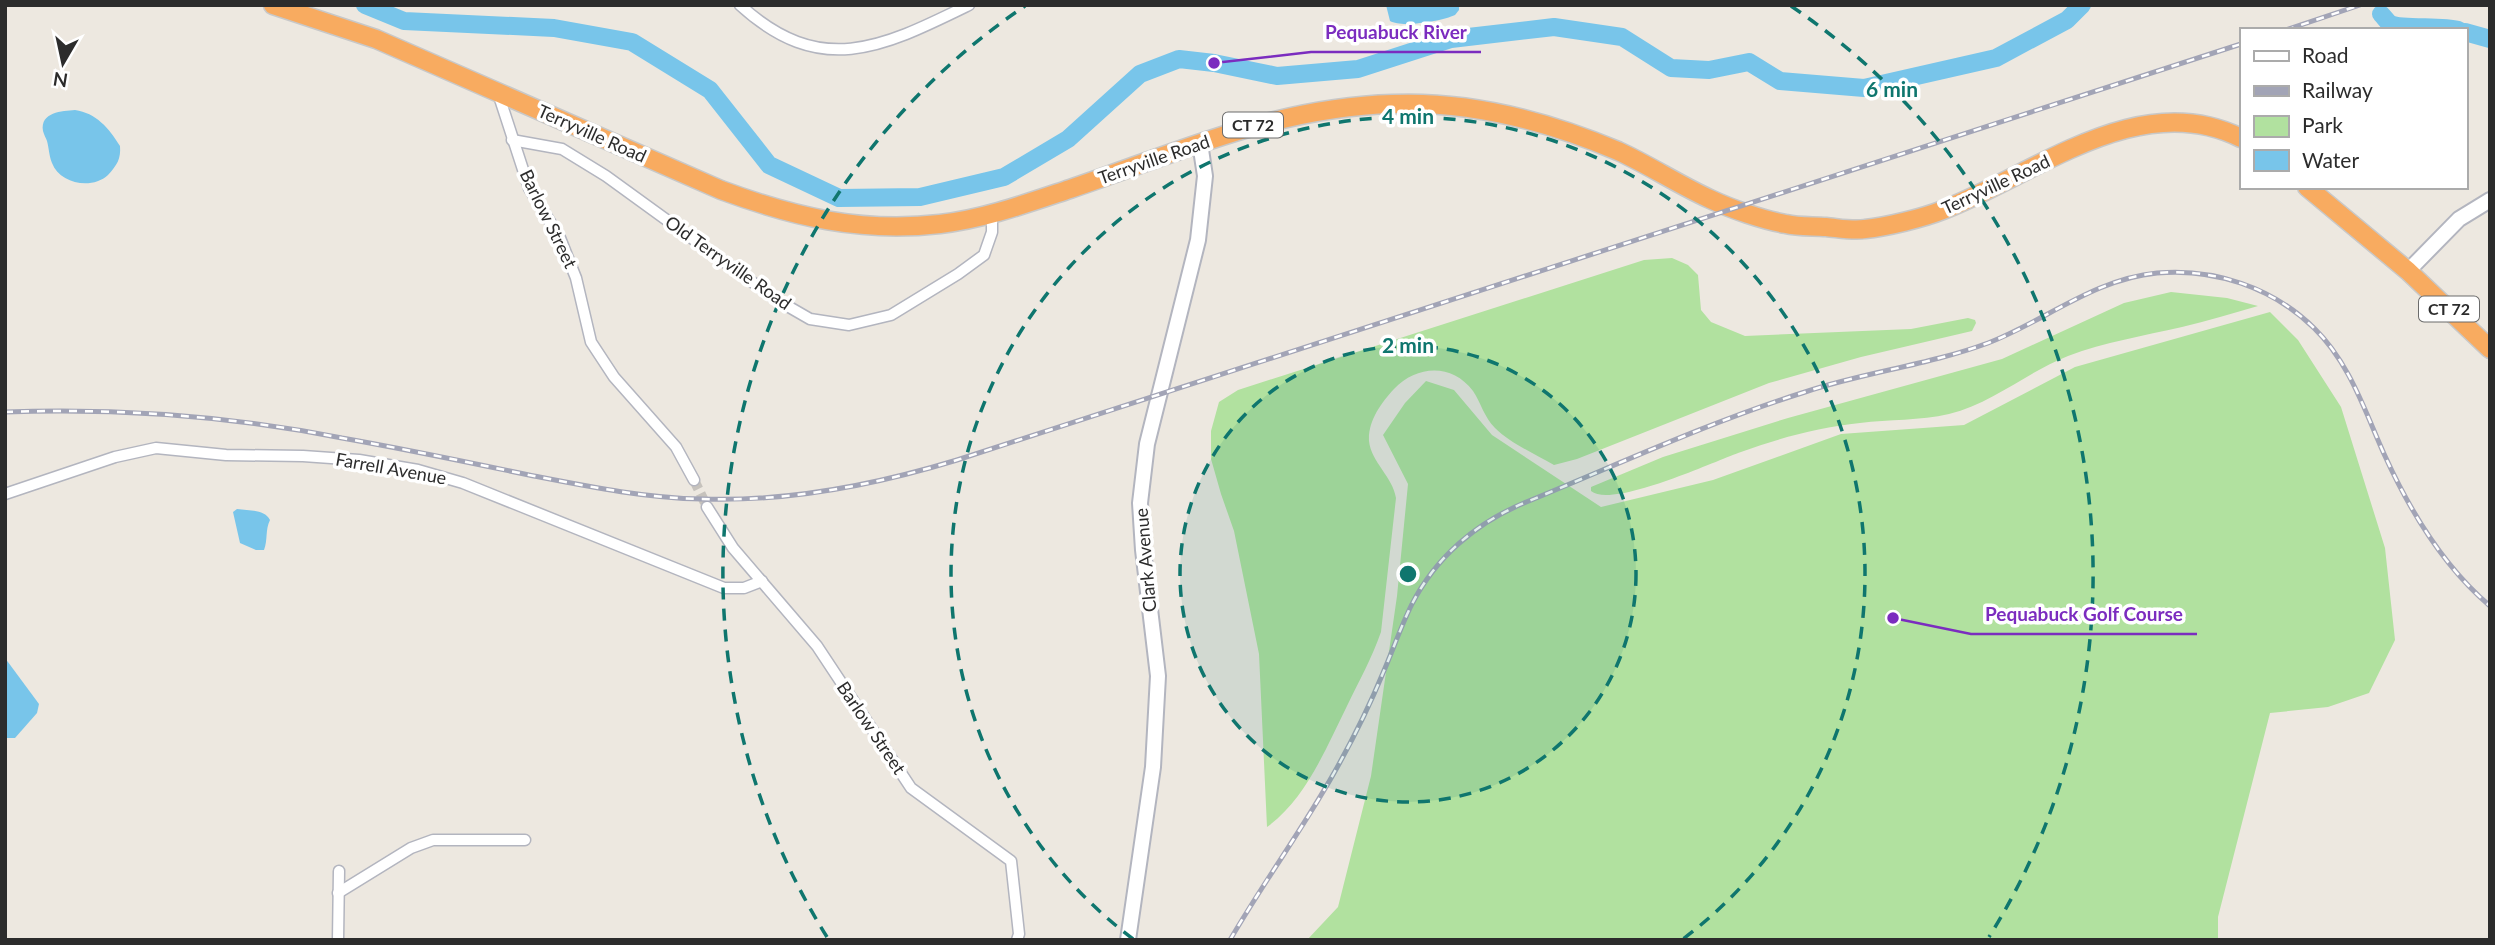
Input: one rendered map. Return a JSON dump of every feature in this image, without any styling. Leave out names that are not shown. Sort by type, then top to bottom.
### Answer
[{"type":"highway","name":"Terryville Road","points":[[273,5],[358,31],[721,190],[799,216],[835,223],[886,227],[942,224],[1035,201],[1261,122],[1333,108],[1397,103],[1457,107],[1518,116],[1618,151],[1713,201],[1786,225],[1863,230],[1941,211],[2105,135],[2130,128],[2155,122],[2191,122],[2222,129],[2240,138]]},
{"type":"highway","name":"CT 72","points":[[2309,189],[2408,271],[2490,349]]},
{"type":"main road","name":"Clark Avenue","points":[[1128,940],[1153,767],[1158,677],[1140,503],[1147,444],[1198,240],[1205,176],[1200,143]]},
{"type":"main road","points":[[2408,271],[2459,219],[2490,200]]},
{"type":"street","points":[[740,5],[786,39],[813,48],[842,51],[895,40],[969,5]]},
{"type":"street","name":"Barlow Street","points":[[498,93],[529,188],[559,238],[576,278],[588,333],[596,351],[626,391],[676,447],[694,480]]},
{"type":"street","name":"Old Terryville Road","points":[[512,140],[562,149],[606,176],[777,300],[810,319],[849,325],[891,315],[984,255],[992,232],[992,213]]},
{"type":"street","name":"Farrell Avenue","points":[[5,494],[149,448],[226,455],[359,460],[418,470],[463,483],[724,588],[744,588],[762,581]]},
{"type":"street","name":"Barlow Street","points":[[708,507],[733,548],[817,646],[911,788],[1011,861],[1019,934],[1017,940]]},
{"type":"street","points":[[338,892],[411,848],[433,840],[525,840]]},
{"type":"street","points":[[338,940],[339,872]]},
{"type":"green space","points":[[1672,258],[1688,265],[1698,275],[1701,310],[1711,322],[1745,336],[1911,329],[1968,318],[1976,323],[1972,331],[1861,357],[1769,383],[1577,459],[1554,465],[1495,428],[1473,391],[1455,376],[1434,370],[1413,375],[1403,381],[1380,406],[1369,434],[1371,449],[1391,483],[1396,498],[1381,632],[1314,772],[1293,802],[1267,827],[1259,654],[1234,531],[1211,459],[1211,431],[1219,402],[1238,390],[1644,260]]},
{"type":"green space","points":[[2171,292],[2227,298],[2258,306],[2082,351],[2053,363],[1980,403],[1949,414],[1815,430],[1756,447],[1641,489],[1602,495],[1591,491],[1591,487],[1663,457],[1788,418],[2002,359],[2124,303]]},
{"type":"green space","points":[[2270,312],[2298,340],[2341,407],[2385,548],[2395,640],[2369,693],[2328,707],[2270,713],[2218,917],[2218,940],[1307,940],[1338,907],[1371,776],[1397,596],[1408,484],[1383,435],[1405,403],[1426,381],[1454,390],[1492,435],[1601,507],[1713,480],[1841,434],[1964,425],[2075,367]]},
{"type":"water","points":[[1386,5],[1459,5],[1459,10],[1455,15],[1441,19],[1403,24],[1390,21]]},
{"type":"water","points":[[75,110],[89,114],[101,122],[120,146],[119,158],[114,168],[101,180],[85,183],[69,180],[56,170],[51,160],[43,131],[45,120],[58,112]]},
{"type":"water","points":[[237,509],[260,512],[270,520],[264,550],[256,550],[240,543],[233,512]]},
{"type":"water","points":[[5,658],[39,704],[37,713],[15,738],[5,738]]},
{"type":"waterway","points":[[365,5],[404,21],[554,28],[632,42],[710,90],[769,165],[839,198],[920,197],[1004,177],[1068,139],[1140,74],[1179,59],[1277,76],[1358,69],[1451,39],[1554,27],[1622,37],[1671,68],[1709,70],[1749,62],[1780,81],[1864,88],[1996,58],[2067,20],[2082,5]]},
{"type":"waterway","points":[[2381,14],[2394,25],[2441,28]]},
{"type":"waterway","points":[[2467,33],[2490,39]]},
{"type":"tunnel","points":[[694,480],[707,507]]},
{"type":"railway","points":[[2292,28],[2360,5]]},
{"type":"railway","points":[[5,412],[90,411],[174,415],[258,424],[637,494],[734,499],[831,490],[895,477],[957,460],[2240,44]]},
{"type":"railway","points":[[1230,940],[1341,761],[1378,686],[1408,612],[1422,587],[1445,557],[1474,531],[1506,511],[1663,444],[1828,385],[1966,351],[2009,334],[2091,292],[2134,277],[2178,272],[2221,277],[2261,291],[2280,301],[2314,328],[2347,372],[2395,477],[2417,517],[2443,556],[2473,591],[2490,606]]},
{"type":"place","name":"Pequabuck River","points":[[1214,63]]},
{"type":"place","name":"Pequabuck Golf Course","points":[[1893,618]]}]
